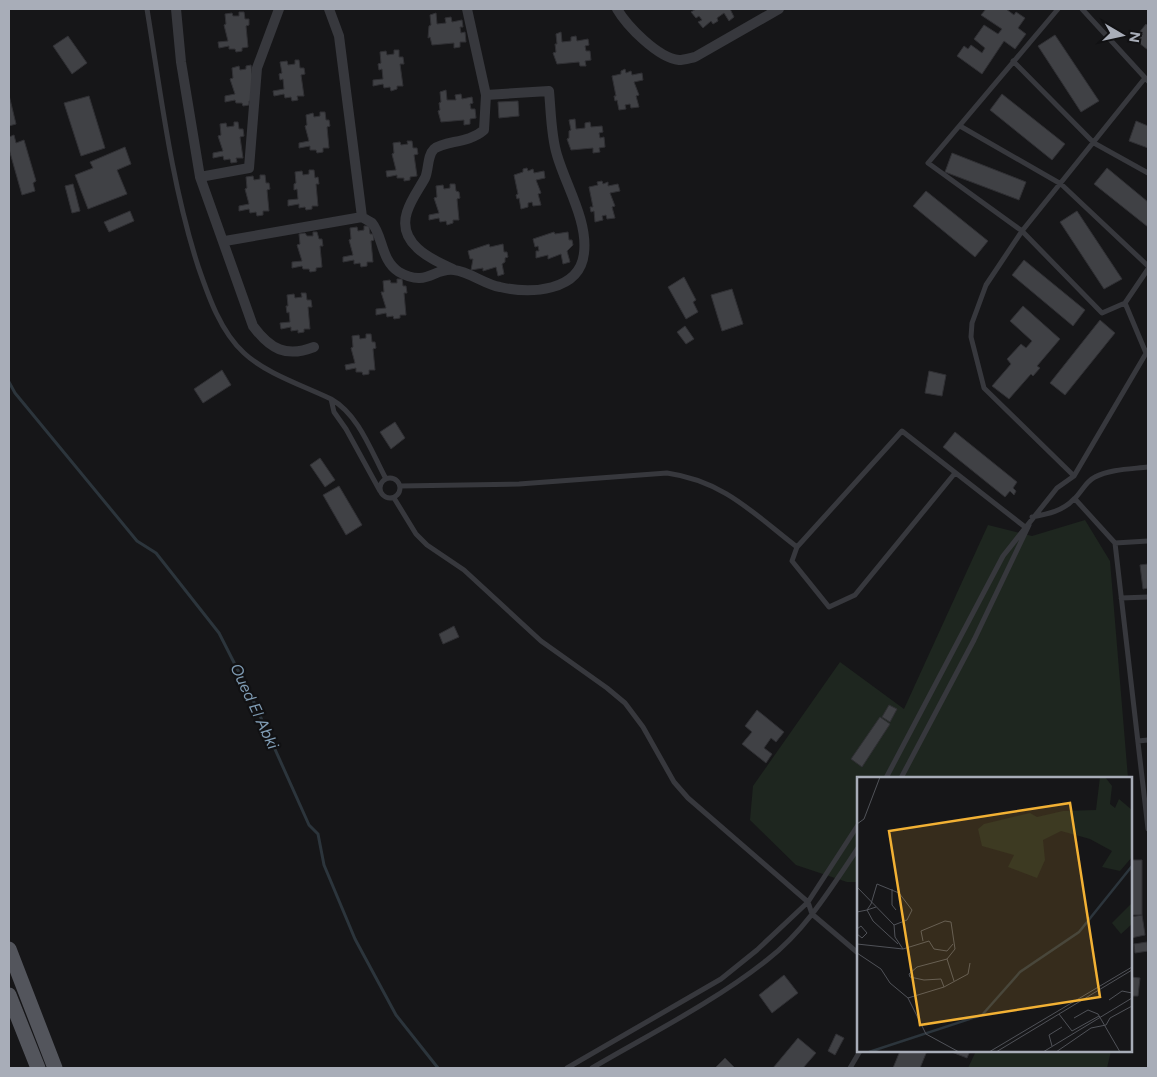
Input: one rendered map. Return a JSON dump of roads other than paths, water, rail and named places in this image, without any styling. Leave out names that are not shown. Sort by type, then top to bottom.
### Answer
[{"type":"main road","points":[[9,949],[55,1068]]},
{"type":"main road","points":[[9,995],[38,1068]]},
{"type":"street","points":[[176,9],[184,79],[200,177],[254,326],[264,341],[274,348],[284,351],[304,351],[314,347]]},
{"type":"street","points":[[200,177],[249,168],[257,68],[279,9]]},
{"type":"street","points":[[329,9],[339,36],[362,217]]},
{"type":"street","points":[[467,9],[486,95],[484,130],[476,138],[436,148],[431,154],[428,171],[406,213],[405,225],[410,239],[417,249],[429,258],[453,269],[499,287],[538,290],[559,286],[572,278],[579,268],[584,256],[585,243],[581,222],[556,153],[549,91],[486,95]]},
{"type":"street","points":[[616,9],[624,21],[641,36],[665,55],[679,60],[695,57],[779,9]]},
{"type":"street","points":[[224,241],[362,217],[372,224],[382,252],[397,270],[409,277],[423,279],[453,269]]},
{"type":"lane","points":[[147,9],[167,143],[191,243],[214,307],[243,352],[258,364],[342,406],[357,424],[386,479]]},
{"type":"lane","points":[[960,126],[1061,184],[1148,268],[1125,303],[1102,313],[1022,231],[928,163],[1058,9]]},
{"type":"lane","points":[[1074,476],[984,388],[971,337],[972,323],[986,285],[1022,231],[1146,80],[1082,9]]},
{"type":"lane","points":[[1013,61],[1094,143],[1148,173]]},
{"type":"lane","points":[[887,777],[1003,556],[1032,517],[1057,488],[1074,476],[1147,352],[1125,303]]},
{"type":"lane","points":[[331,399],[334,412],[346,429],[380,491],[384,497],[394,498],[399,494],[400,486],[396,480],[386,479]]},
{"type":"lane","points":[[955,473],[855,595],[829,607],[792,560],[798,547],[902,431],[1025,527]]},
{"type":"lane","points":[[1032,517],[1051,514],[1075,499],[1094,477],[1108,472],[1148,468]]},
{"type":"lane","points":[[400,486],[519,484],[667,473],[687,476],[708,483],[731,496],[798,547]]},
{"type":"lane","points":[[380,491],[381,484],[386,479]]},
{"type":"lane","points":[[394,498],[416,534],[427,545],[464,570],[541,641],[607,688],[625,704],[643,727],[674,782],[688,798],[808,902],[812,914],[857,952]]},
{"type":"lane","points":[[1075,499],[1115,543],[1148,829]]},
{"type":"lane","points":[[902,777],[974,640],[1032,517]]},
{"type":"lane","points":[[1115,543],[1148,541]]},
{"type":"lane","points":[[1121,598],[1148,597]]},
{"type":"lane","points":[[1138,741],[1148,740]]},
{"type":"lane","points":[[567,1068],[721,979],[758,950],[808,902],[857,827]]},
{"type":"lane","points":[[592,1068],[721,992],[768,960],[812,914],[857,849]]},
{"type":"lane","points":[[850,1068],[859,1052]]},
{"type":"waterway","name":"Oued El Abki","points":[[9,382],[15,393],[137,541],[156,553],[219,633],[252,698],[309,825],[318,834],[324,865],[355,939],[396,1015],[438,1068]]}]
